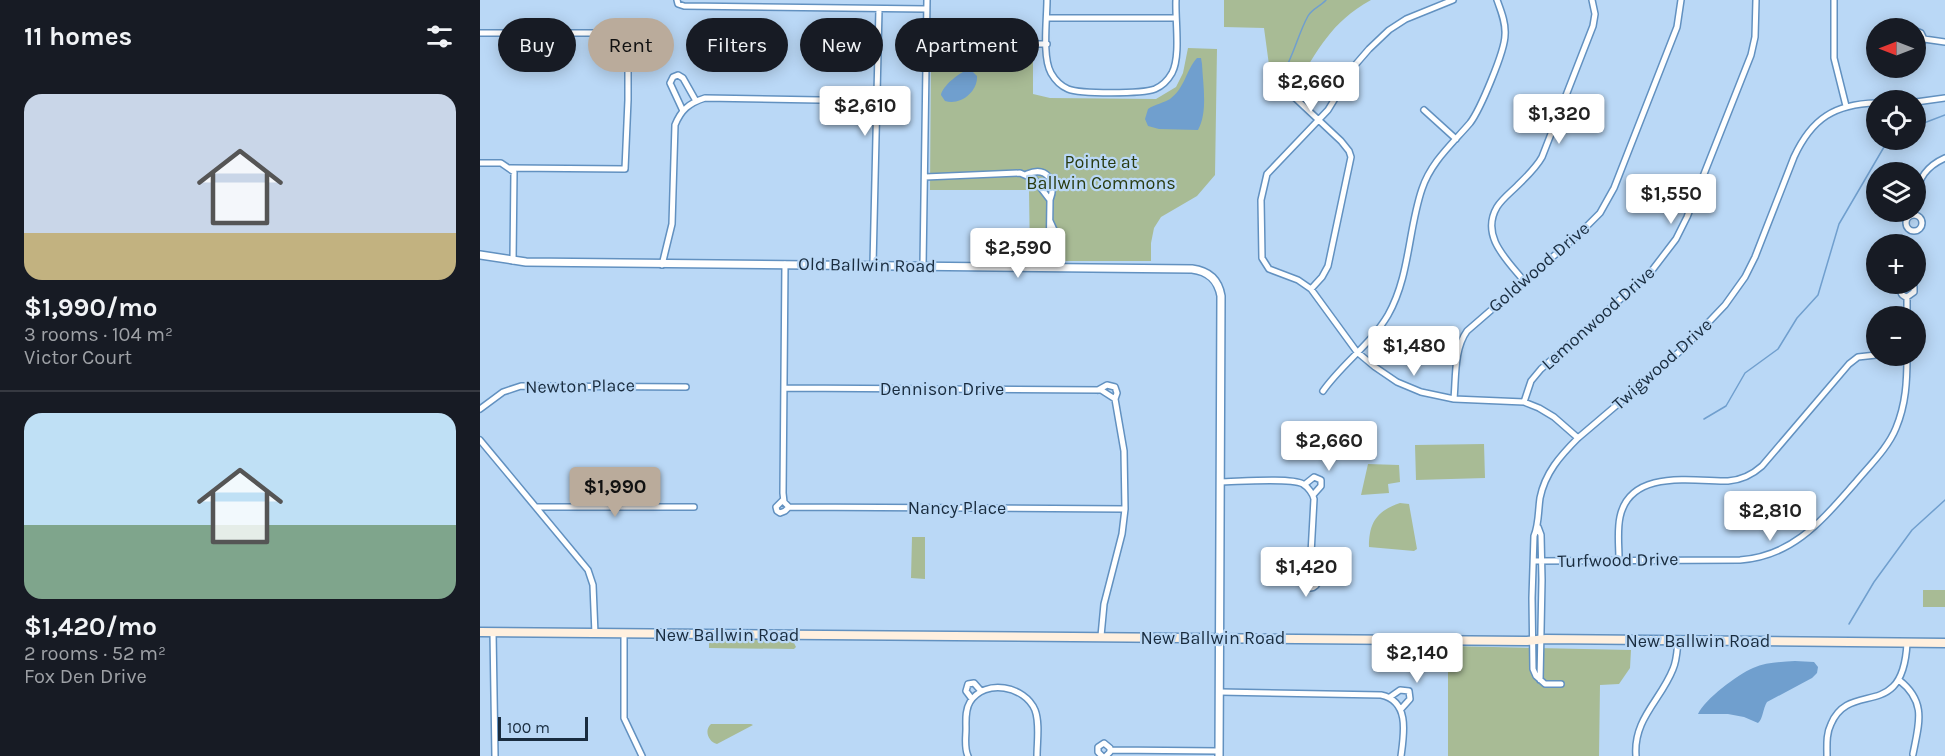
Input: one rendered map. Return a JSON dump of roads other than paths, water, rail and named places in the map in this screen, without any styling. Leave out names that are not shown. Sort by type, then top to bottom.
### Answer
[{"type":"main road","name":"New Ballwin Road","points":[[480,632],[1945,643]]},
{"type":"street","points":[[676,0],[678,4],[684,6],[926,9]]},
{"type":"street","points":[[926,18],[927,0]]},
{"type":"street","points":[[1047,0],[1049,69],[1056,81],[1069,90],[1079,92],[1151,90],[1163,84],[1173,69],[1176,55],[1176,0]]},
{"type":"street","points":[[1453,0],[1406,19],[1383,35],[1356,64],[1334,102],[1319,121],[1273,167],[1264,182],[1261,200],[1263,262],[1269,269],[1291,276],[1311,290],[1357,352],[1396,382],[1421,392],[1454,399],[1524,402],[1554,417],[1578,438]]},
{"type":"street","points":[[1323,391],[1339,370],[1379,328],[1393,306],[1404,274],[1422,189],[1437,161],[1477,113],[1503,48],[1506,33],[1497,0]]},
{"type":"street","points":[[1524,281],[1495,243],[1491,230],[1493,218],[1500,203],[1535,168],[1542,157],[1593,26],[1595,14],[1592,0]]},
{"type":"street","name":"Goldwood Drive","points":[[1454,399],[1458,351],[1463,336],[1580,234],[1605,205],[1614,188],[1677,27],[1681,0]]},
{"type":"street","name":"Lemonwood Drive","points":[[1524,402],[1531,381],[1541,369],[1650,273],[1681,231],[1751,55],[1755,37],[1756,0]]},
{"type":"street","points":[[1834,0],[1834,58],[1846,106]]},
{"type":"street","points":[[873,265],[879,9]]},
{"type":"street","points":[[1047,18],[1175,18]]},
{"type":"street","points":[[480,33],[628,33],[625,169],[510,168]]},
{"type":"street","points":[[1926,39],[1945,42]]},
{"type":"street","points":[[1039,44],[1047,44]]},
{"type":"street","points":[[923,266],[927,72]]},
{"type":"street","points":[[683,111],[670,83],[673,77],[678,75],[683,78],[696,101]]},
{"type":"street","points":[[1267,81],[1278,81],[1346,146],[1351,157],[1328,266],[1311,290]]},
{"type":"street","points":[[662,265],[672,224],[675,125],[688,105],[705,98],[877,101]]},
{"type":"street","points":[[1926,101],[1945,98]]},
{"type":"street","name":"Twigwood Drive","points":[[1540,680],[1533,669],[1534,536],[1538,527],[1541,497],[1547,477],[1556,461],[1578,438],[1685,347],[1721,310],[1745,277],[1755,257],[1800,145],[1818,122],[1846,106],[1866,104]]},
{"type":"street","points":[[1424,110],[1456,139]]},
{"type":"street","points":[[1926,171],[1928,167],[1945,158]]},
{"type":"street","points":[[480,163],[501,163],[514,172],[513,261]]},
{"type":"street","points":[[925,177],[989,173],[1027,174],[1037,170],[1042,171],[1053,184],[1050,200],[1049,267]]},
{"type":"street","points":[[1027,174],[1039,184],[1050,200]]},
{"type":"street","points":[[1050,219],[1059,241],[1059,267]]},
{"type":"street","name":"Old Ballwin Road","points":[[480,255],[513,261],[662,265],[1059,267],[1192,269],[1204,272],[1216,281],[1221,296],[1219,753]]},
{"type":"street","points":[[783,500],[776,507],[780,513],[789,507],[783,500],[785,264]]},
{"type":"street","points":[[1902,294],[1907,297]]},
{"type":"street","points":[[1907,297],[1911,294]]},
{"type":"street","points":[[1907,297],[1907,306]]},
{"type":"street","points":[[1619,559],[1620,517],[1626,501],[1637,489],[1662,481],[1728,481],[1751,474],[1762,466],[1849,364],[1858,357],[1866,356]]},
{"type":"street","name":"Turfwood Drive","points":[[1534,561],[1747,559],[1771,554],[1805,535],[1829,513],[1893,435],[1906,392],[1907,366]]},
{"type":"street","name":"Dennison Drive","points":[[785,387],[1098,390],[1115,399],[1118,393],[1114,387],[1107,385],[1098,390]]},
{"type":"street","name":"Newton Place","points":[[480,409],[502,392],[520,386],[686,387]]},
{"type":"street","points":[[1101,636],[1104,604],[1122,534],[1125,508],[1124,451],[1115,399]]},
{"type":"street","points":[[480,440],[578,557],[591,578],[595,634]]},
{"type":"street","points":[[1304,485],[1314,477],[1321,480],[1322,486],[1313,495]]},
{"type":"street","points":[[1220,482],[1287,481],[1304,485],[1313,495],[1314,517],[1310,572]]},
{"type":"street","points":[[536,507],[694,507]]},
{"type":"street","name":"Nancy Place","points":[[789,507],[1125,508]]},
{"type":"street","name":"Twigwood Drive","points":[[1538,527],[1541,535],[1542,561],[1540,680]]},
{"type":"street","points":[[493,632],[495,756]]},
{"type":"street","points":[[624,634],[624,718],[642,756]]},
{"type":"street","points":[[1636,756],[1642,720],[1674,668],[1678,641]]},
{"type":"street","points":[[1827,756],[1829,729],[1838,712],[1852,702],[1886,693],[1899,680],[1905,666],[1907,643]]},
{"type":"street","points":[[1540,680],[1545,684],[1561,684]]},
{"type":"street","points":[[1899,680],[1914,696],[1919,708],[1912,755]]},
{"type":"street","points":[[972,699],[966,691],[968,684],[974,683],[981,691]]},
{"type":"street","points":[[968,756],[966,752],[966,713],[972,699],[981,691],[996,688],[1010,689],[1028,699],[1036,715],[1037,756]]},
{"type":"street","points":[[1390,697],[1400,690],[1409,691],[1410,699],[1401,709]]},
{"type":"street","points":[[1220,692],[1390,697],[1401,709],[1404,726],[1401,756]]},
{"type":"street","points":[[1111,750],[1106,743],[1100,744],[1098,752],[1104,756],[1111,750],[1219,753]]},
{"type":"water","points":[[1197,58],[1201,58],[1204,98],[1203,115],[1198,130],[1159,129],[1148,126],[1145,119],[1148,109],[1175,95]]},
{"type":"water","points":[[963,72],[973,72],[977,76],[975,87],[962,100],[945,101],[941,95],[942,91]]},
{"type":"water","points":[[1795,661],[1814,662],[1818,667],[1817,673],[1812,678],[1767,702],[1758,723],[1728,714],[1698,714],[1714,695],[1746,671],[1763,665]]},
{"type":"waterway","points":[[1283,73],[1308,16],[1326,0]]},
{"type":"waterway","points":[[1926,122],[1945,115]]},
{"type":"waterway","points":[[1704,419],[1726,406],[1745,373],[1778,349],[1797,318],[1818,295],[1839,224],[1882,150]]},
{"type":"waterway","points":[[1849,624],[1874,582],[1912,530],[1945,500]]},
{"type":"park label","name":"Pointe at Ballwin Commons","points":[[1101,172]]}]
